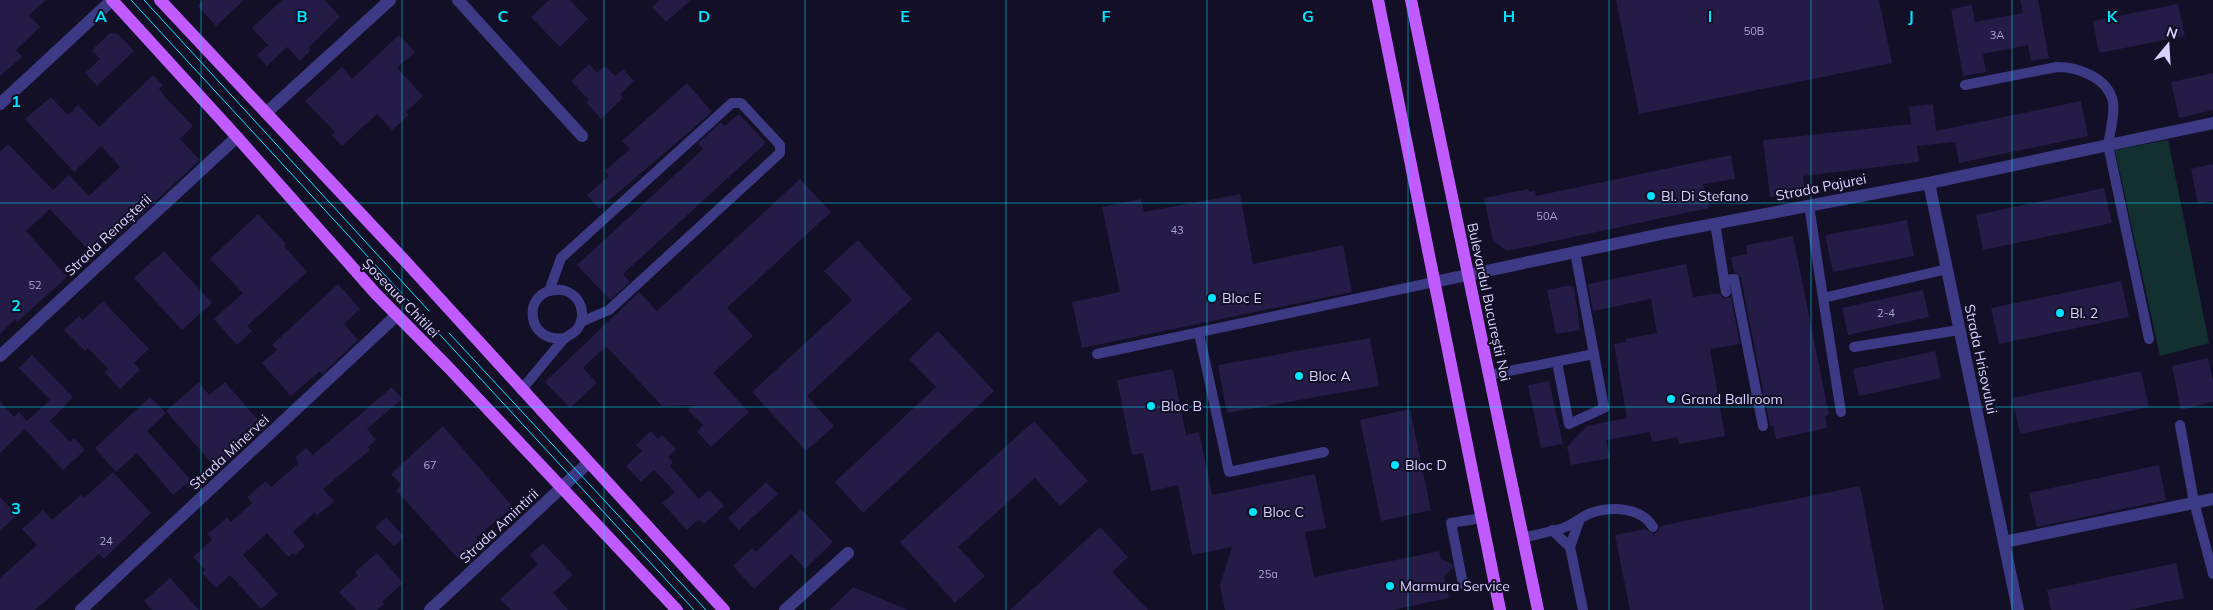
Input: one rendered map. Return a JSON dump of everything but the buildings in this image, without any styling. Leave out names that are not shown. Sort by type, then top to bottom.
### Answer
[{"type":"main road","name":"Șoseaua Chitilei","points":[[112,0],[237,137],[299,209],[676,610]]},
{"type":"main road","name":"Șoseaua Chitilei","points":[[160,0],[407,263],[724,610]]},
{"type":"main road","points":[[1378,0],[1500,610]]},
{"type":"main road","name":"Bulevardul Bucureștii Noi","points":[[1411,0],[1538,610]]},
{"type":"street","points":[[0,104],[112,0]]},
{"type":"street","points":[[266,113],[390,0]]},
{"type":"street","points":[[458,0],[582,136]]},
{"type":"street","name":"Strada Pajurei","points":[[1434,282],[1715,223],[1929,182],[2213,123]]},
{"type":"street","name":"Strada Renașterii","points":[[0,356],[237,137]]},
{"type":"street","name":"Strada Hrisovului","points":[[1929,182],[2018,610]]},
{"type":"street","name":"Strada Minervei","points":[[81,610],[398,316]]},
{"type":"street","name":"Strada Amintirii","points":[[430,610],[588,463]]},
{"type":"street","points":[[2004,542],[2213,499]]},
{"type":"street","points":[[785,610],[848,553]]},
{"type":"lane","points":[[1964,86],[2058,67],[2071,67],[2084,71],[2098,80],[2108,90],[2112,101],[2113,115],[2108,145],[2149,339]]},
{"type":"lane","points":[[549,291],[561,258],[732,103],[741,103],[780,145],[780,153],[609,310],[581,322]]},
{"type":"lane","points":[[1809,205],[1841,412]]},
{"type":"lane","points":[[1715,223],[1726,292]]},
{"type":"lane","points":[[1557,362],[1569,424],[1604,408],[1575,252]]},
{"type":"lane","points":[[1823,298],[1947,269]]},
{"type":"lane","points":[[1724,280],[1734,279],[1762,426]]},
{"type":"lane","points":[[1097,354],[1434,282]]},
{"type":"lane","points":[[521,390],[565,338],[578,329],[581,322],[582,314],[577,300],[565,291],[549,291],[542,294],[534,307],[534,322],[543,335],[550,338],[565,338]]},
{"type":"lane","points":[[1854,347],[1959,330]]},
{"type":"lane","points":[[1199,332],[1229,472],[1324,452]]},
{"type":"lane","points":[[1489,375],[1594,354]]},
{"type":"lane","points":[[2180,425],[2194,502],[2213,574]]},
{"type":"lane","points":[[1523,538],[1579,521],[1592,513],[1625,510],[1636,511],[1647,518],[1653,527]]},
{"type":"lane","points":[[1463,584],[1451,522],[1482,518]]},
{"type":"lane","points":[[1579,521],[1570,547],[1583,610]]},
{"type":"lane","points":[[1552,530],[1570,547]]},
{"type":"green space","points":[[2168,140],[2209,343],[2160,356],[2115,150]]},
{"type":"tram line","points":[[131,0],[694,610]]},
{"type":"tram line","points":[[144,0],[429,311]]},
{"type":"tram line","points":[[449,333],[706,610]]},
{"type":"place","name":"Bl. Di Stefano","points":[[1651,196]]},
{"type":"place","name":"Bloc E","points":[[1212,298]]},
{"type":"place","name":"Bl. 2","points":[[2060,313]]},
{"type":"place","name":"Bloc A","points":[[1299,376]]},
{"type":"place","name":"Grand Ballroom","points":[[1671,399]]},
{"type":"place","name":"Bloc B","points":[[1151,406]]},
{"type":"place","name":"Bloc D","points":[[1395,465]]},
{"type":"place","name":"Bloc C","points":[[1253,512]]},
{"type":"place","name":"Marmura Service","points":[[1390,586]]}]
